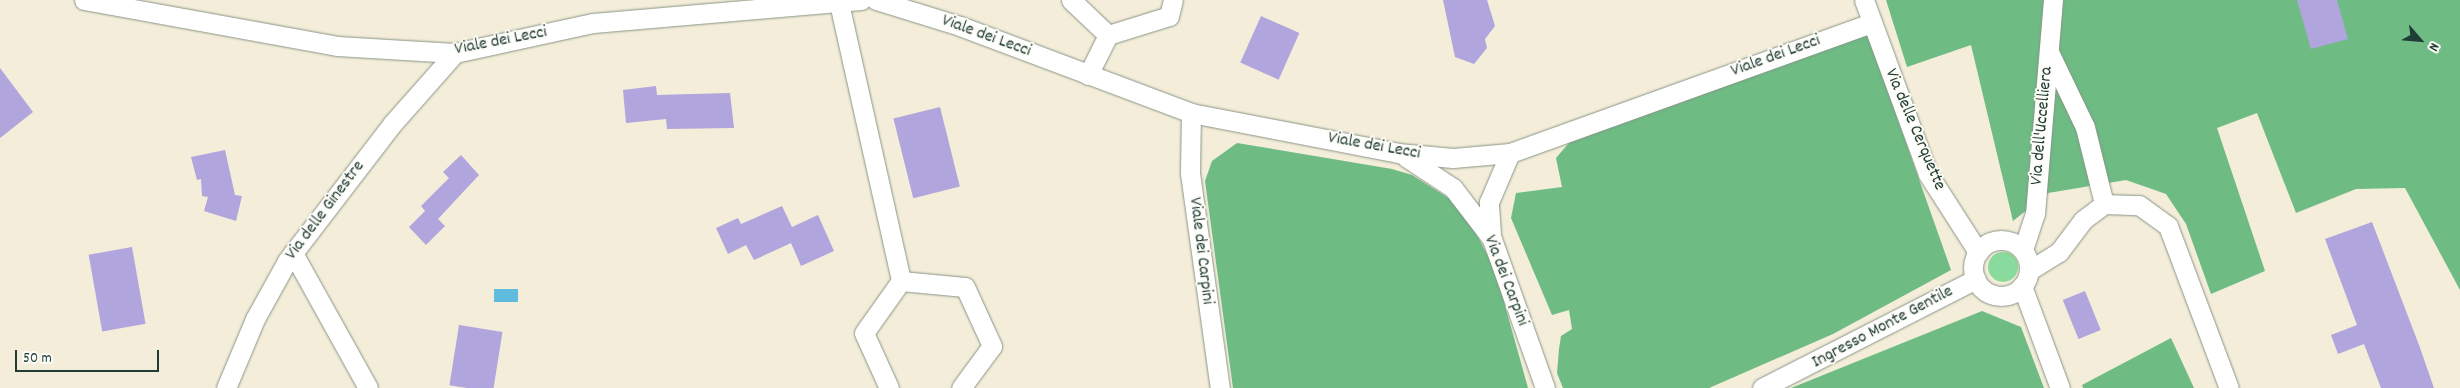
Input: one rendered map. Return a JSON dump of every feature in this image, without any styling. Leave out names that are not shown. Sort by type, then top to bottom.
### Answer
[{"type":"street","name":"Viale dei Lecci","points":[[84,0],[337,46],[455,53],[593,24],[861,0]]},
{"type":"street","name":"Viale dei Lecci","points":[[876,0],[1190,113],[1398,153],[1453,158],[1510,153],[1871,23]]},
{"type":"street","points":[[1071,0],[1108,35]]},
{"type":"street","points":[[1088,75],[1108,35],[1170,16],[1173,0]]},
{"type":"street","name":"Via delle Cerquette","points":[[1864,0],[1926,168],[1978,252]]},
{"type":"street","name":"Via dell'Uccelliera","points":[[2023,250],[2035,214],[2050,54],[2053,0]]},
{"type":"street","points":[[839,3],[901,281],[864,334],[889,388]]},
{"type":"street","name":"Via delle Ginestre","points":[[226,388],[262,303],[293,253],[402,111],[455,53]]},
{"type":"street","points":[[2050,54],[2085,127],[2104,204]]},
{"type":"street","name":"Viale dei Carpini","points":[[1190,113],[1190,173],[1220,388]]},
{"type":"street","name":"Via dei Carpini","points":[[1398,153],[1452,188],[1492,239],[1545,388]]},
{"type":"street","points":[[1492,239],[1490,202],[1510,153]]},
{"type":"street","points":[[2060,388],[2026,278],[2023,250],[2000,240],[1978,252],[1976,279],[1997,295],[2026,278],[2059,252],[2083,220],[2104,204],[2139,205],[2168,226],[2229,388]]},
{"type":"street","points":[[293,253],[368,388]]},
{"type":"street","name":"Ingresso Monte Gentile","points":[[1762,388],[1976,279]]},
{"type":"street","points":[[901,281],[965,287],[992,346],[962,388]]},
{"type":"green space","points":[[1886,0],[2460,0],[2460,290],[2405,188],[2356,189],[2296,213],[2257,113],[2217,128],[2265,271],[2211,294],[2186,224],[2166,194],[2126,180],[2048,193],[2013,221],[1971,45],[1907,67]]},
{"type":"green space","points":[[1867,32],[1951,270],[1833,334],[1709,388],[1563,388],[1557,373],[1561,336],[1572,329],[1569,310],[1552,315],[1511,218],[1516,193],[1562,187],[1556,158],[1574,137]]},
{"type":"green space","points":[[1237,143],[1392,169],[1412,175],[1450,199],[1473,227],[1495,270],[1528,388],[1233,388],[1205,181],[1212,161]]},
{"type":"green space","points":[[2003,252],[2014,256],[2018,267],[2014,278],[2003,282],[1992,278],[1988,267],[1992,256]]},
{"type":"green space","points":[[1982,311],[2021,327],[2044,388],[1791,388]]},
{"type":"green space","points":[[2171,338],[2194,388],[2083,388],[2082,385]]},
{"type":"water","points":[[494,289],[518,289],[518,302],[494,302]]},
{"type":"building","points":[[1443,0],[1487,0],[1495,26],[1485,39],[1487,48],[1474,64],[1455,57]]},
{"type":"building","points":[[2297,0],[2337,0],[2348,39],[2311,49]]},
{"type":"building","points":[[1261,16],[1299,33],[1279,80],[1240,63]]},
{"type":"building","points":[[0,68],[33,112],[0,138]]},
{"type":"building","points":[[656,86],[657,95],[730,93],[734,128],[667,129],[666,119],[626,123],[623,90]]},
{"type":"building","points":[[940,107],[960,187],[913,198],[893,119]]},
{"type":"building","points":[[225,150],[235,195],[242,196],[236,221],[204,211],[208,197],[202,196],[201,179],[197,180],[191,157]]},
{"type":"building","points":[[461,155],[479,175],[438,219],[445,226],[426,245],[409,227],[425,211],[421,206],[449,178],[443,172]]},
{"type":"building","points":[[782,206],[792,227],[818,215],[834,251],[801,266],[791,243],[754,260],[746,245],[728,254],[716,228],[738,218],[741,224]]},
{"type":"building","points":[[2372,222],[2434,388],[2381,388],[2364,344],[2338,354],[2331,335],[2357,325],[2325,239]]},
{"type":"building","points":[[132,247],[146,324],[102,331],[89,255]]},
{"type":"building","points":[[2085,291],[2101,330],[2078,339],[2063,300]]},
{"type":"building","points":[[459,325],[502,332],[494,388],[467,388],[449,385]]}]
